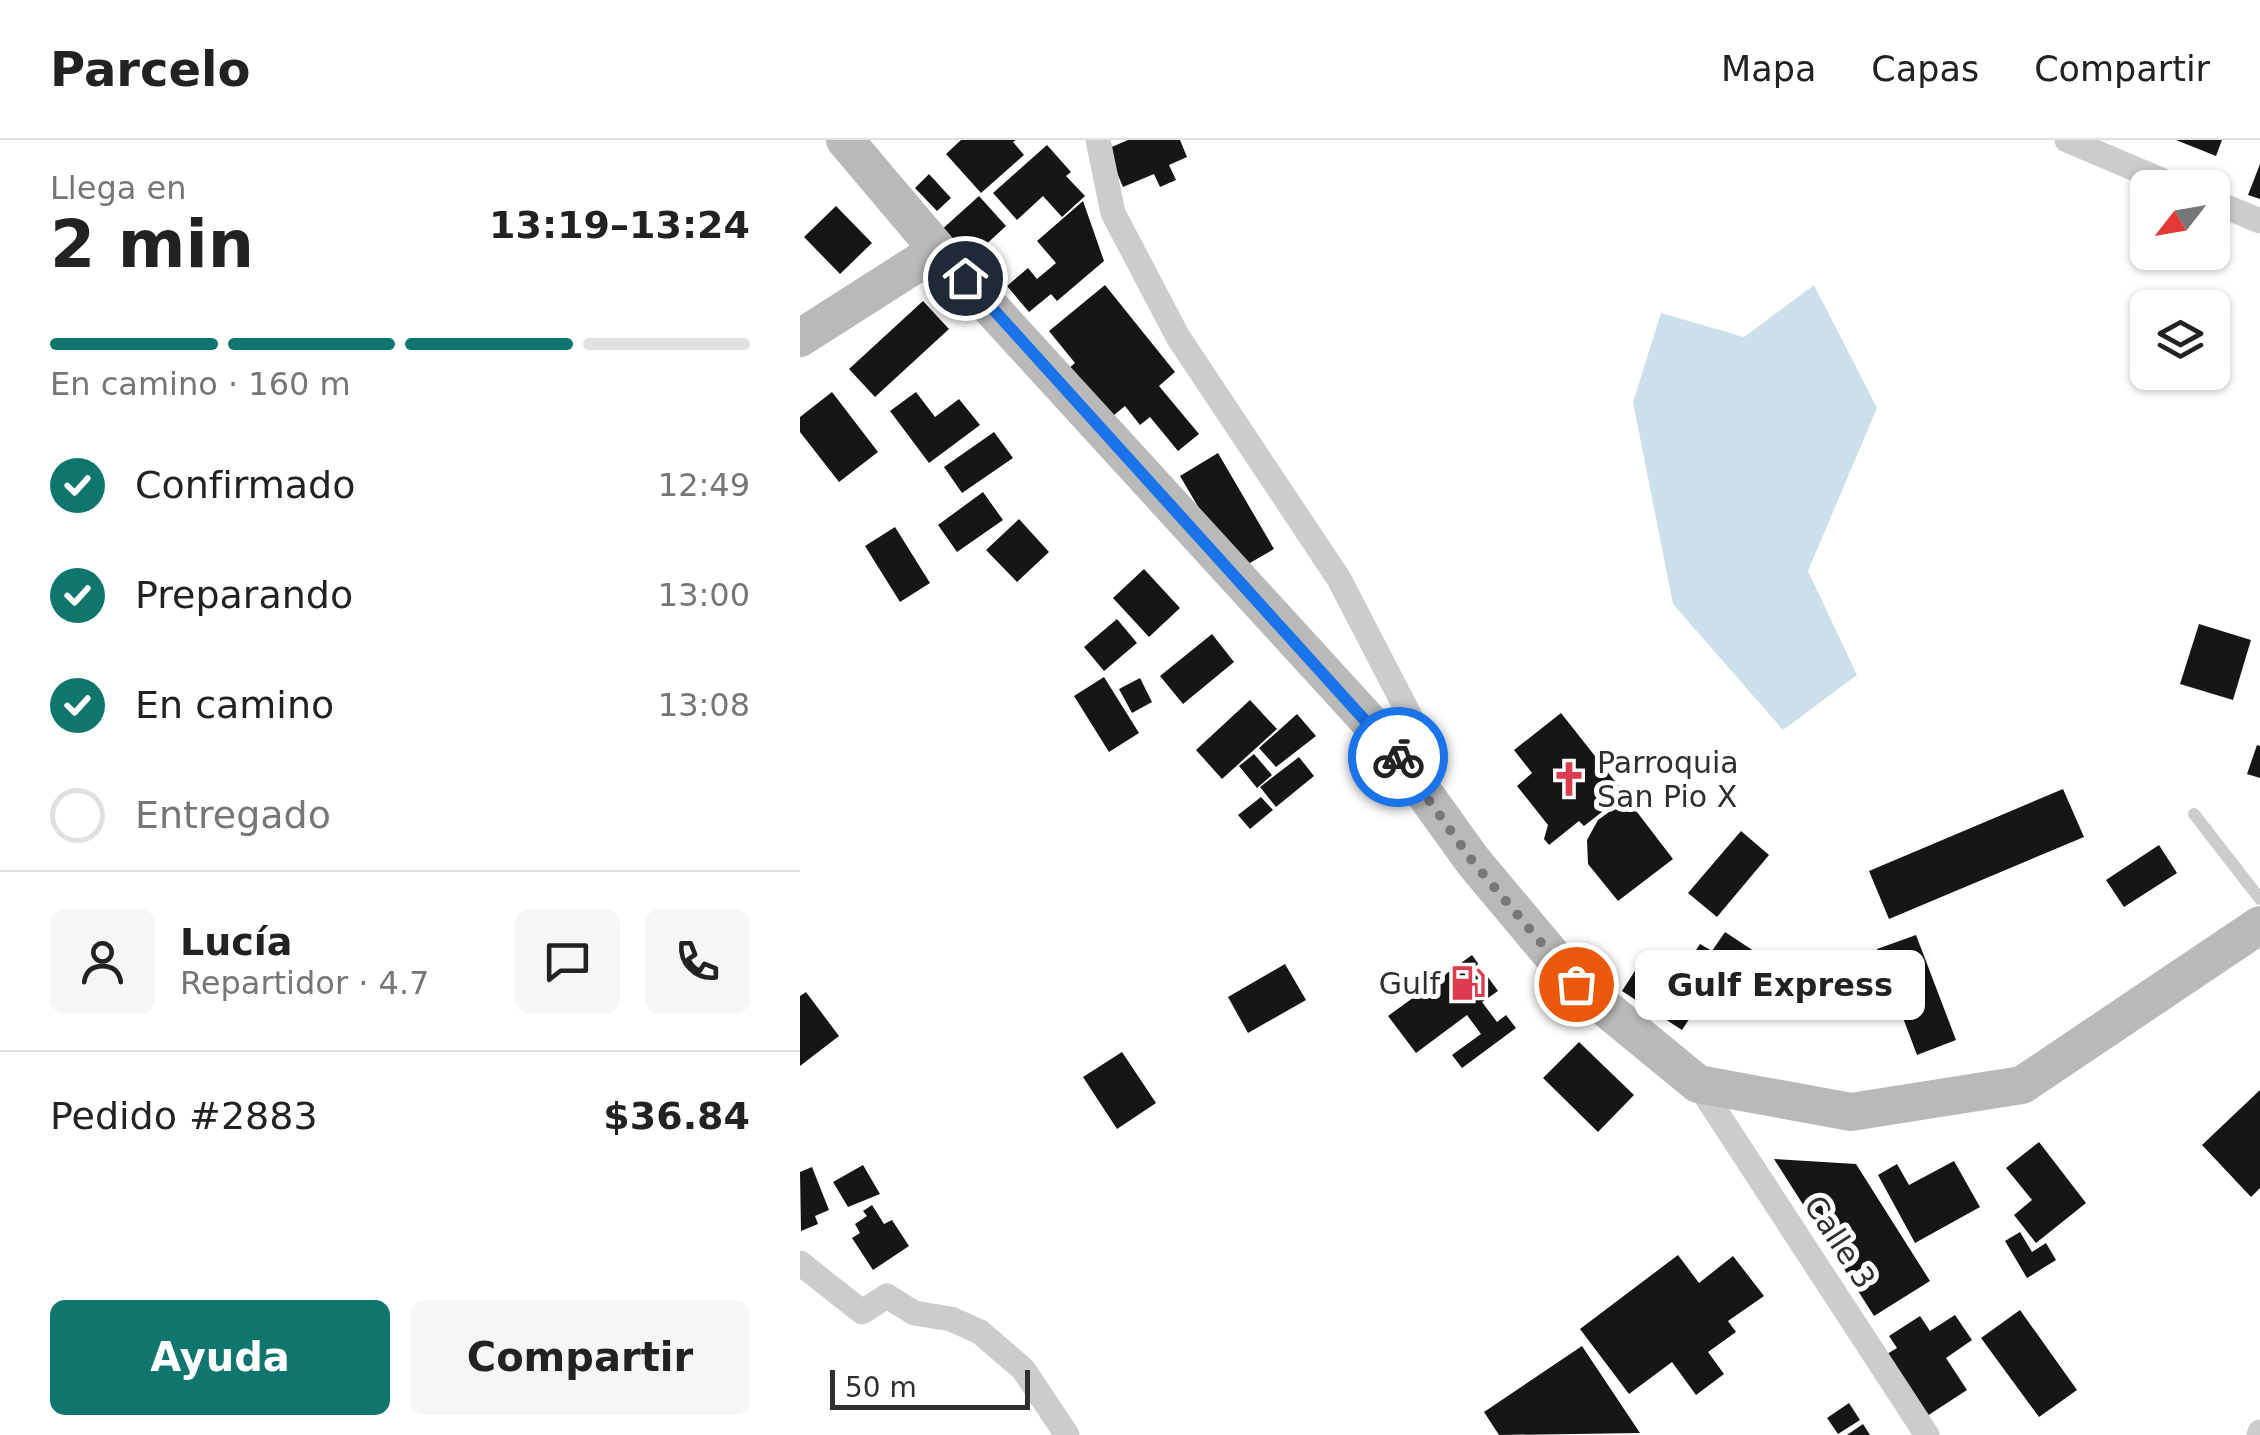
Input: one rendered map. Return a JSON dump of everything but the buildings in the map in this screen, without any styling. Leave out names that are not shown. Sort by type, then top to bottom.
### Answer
[{"type":"street","points":[[845,140],[938,250],[1372,725],[1473,862],[1576,984],[1698,1084],[1851,1112],[2022,1085],[2260,925]]},
{"type":"street","points":[[1098,140],[1113,213],[1178,337],[1339,579],[1411,718],[1410,773]]},
{"type":"street","points":[[2067,140],[2138,170]]},
{"type":"street","points":[[2230,208],[2260,221]]},
{"type":"street","points":[[800,338],[938,250]]},
{"type":"street","name":"Calle 3","points":[[1698,1084],[1928,1435]]},
{"type":"street","points":[[800,1263],[862,1312],[886,1296],[914,1313],[951,1319],[980,1332],[1024,1369],[1067,1435]]},
{"type":"lane","points":[[2194,814],[2260,899]]},
{"type":"water","points":[[1814,285],[1877,408],[1808,571],[1857,675],[1783,730],[1673,604],[1633,402],[1661,313],[1744,337]]},
{"type":"way so far","points":[[1398,757],[1473,862],[1576,984]]},
{"type":"place","name":"Parroquia San Pio X","points":[[1569,779]]},
{"type":"place","name":"Gulf","points":[[1468,983]]},
{"type":"place","name":"Gulf Express","points":[[1576,984]]},
{"type":"route","points":[[965,278],[1398,757]]}]
